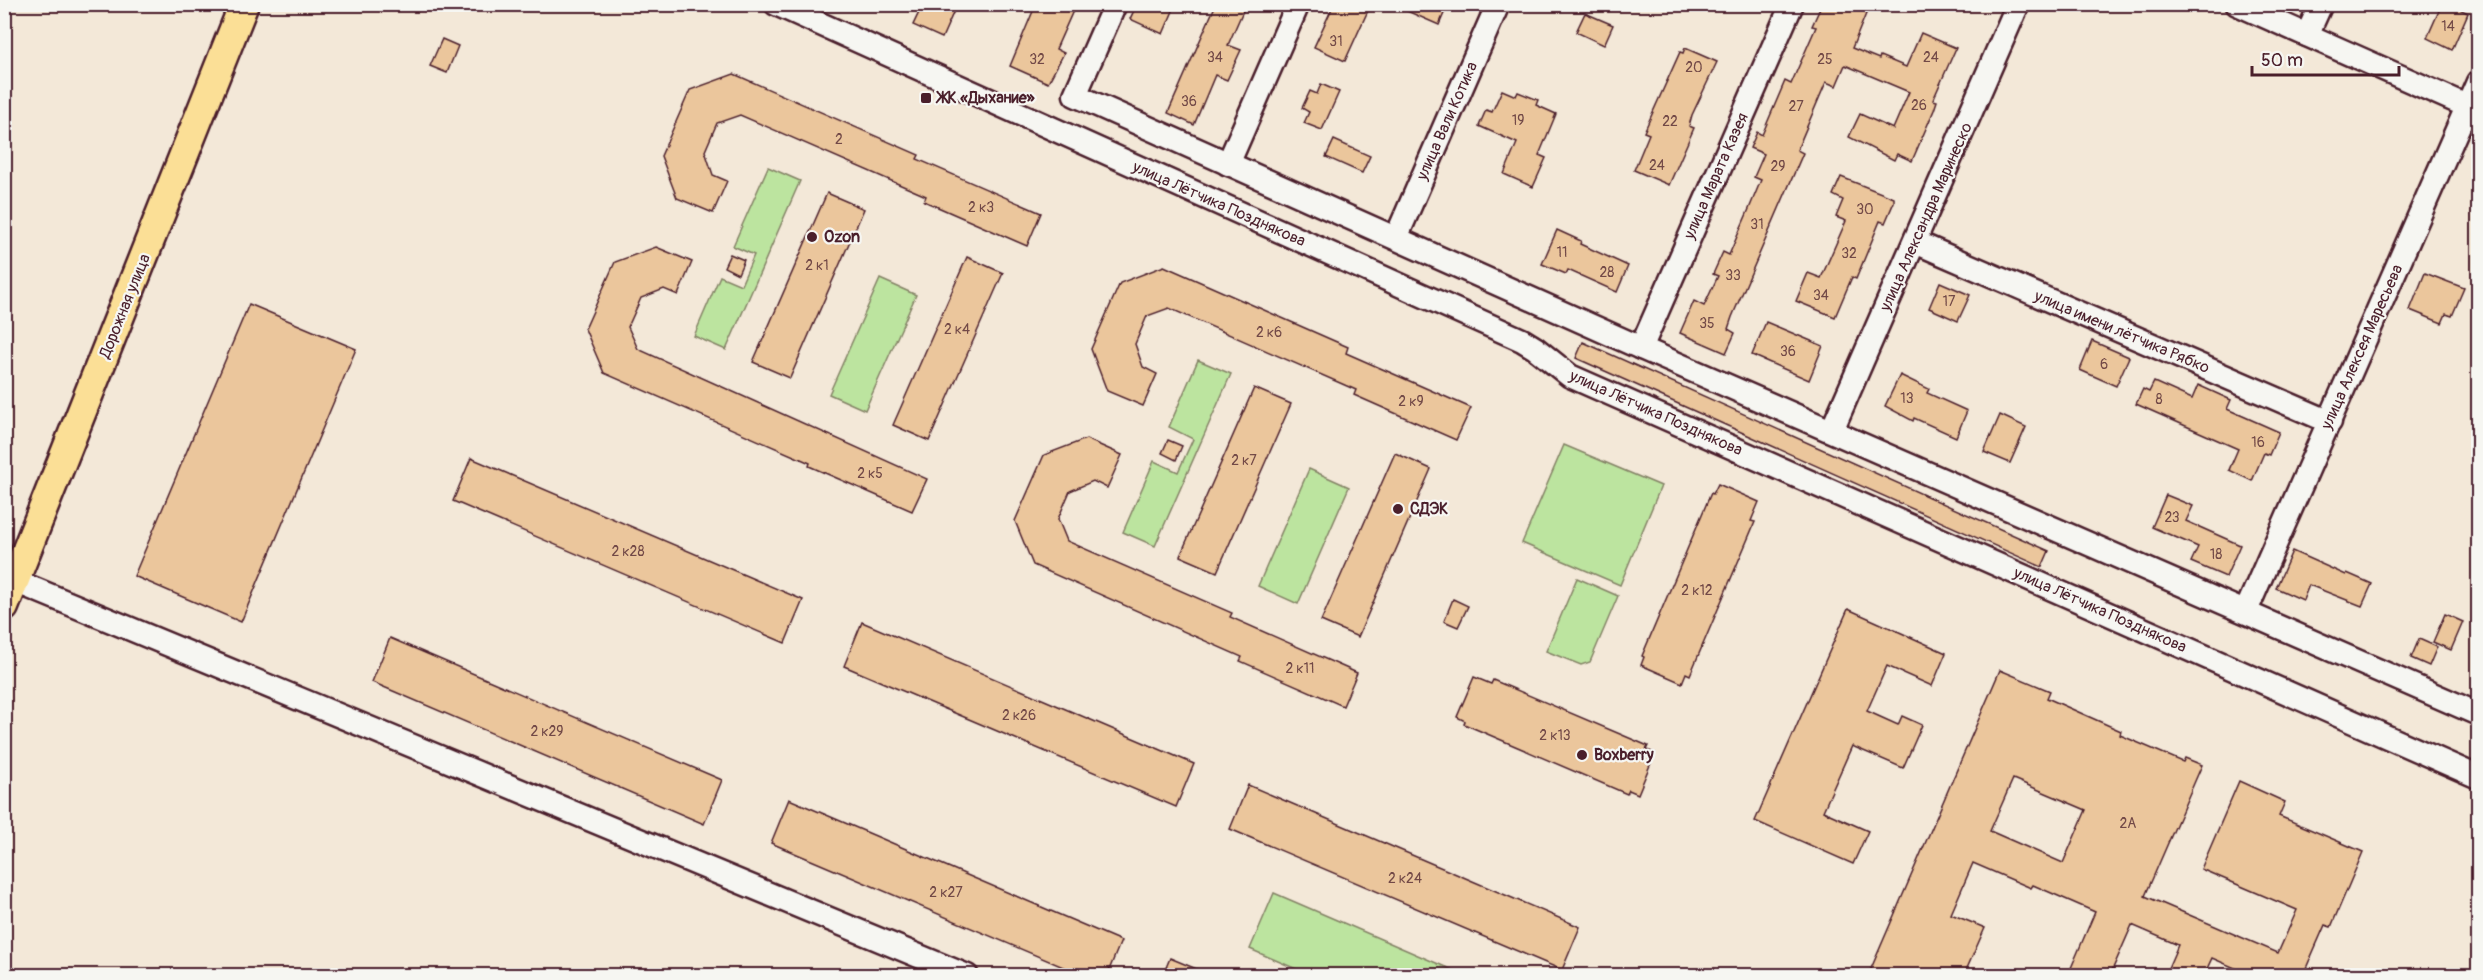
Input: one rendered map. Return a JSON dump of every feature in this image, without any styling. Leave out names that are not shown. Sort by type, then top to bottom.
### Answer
[{"type":"main road","name":"Дорожная улица","points":[[10,594],[244,4]]},
{"type":"street","name":"улица Лётчика Позднякова","points":[[776,4],[1522,340],[1570,376],[2478,777]]},
{"type":"street","points":[[1115,4],[1075,95],[1641,348],[2246,611],[2476,706]]},
{"type":"street","points":[[1228,164],[1298,4]]},
{"type":"street","name":"улица Вали Котика","points":[[1396,238],[1498,4]]},
{"type":"street","name":"улица Марата Казея","points":[[1641,348],[1792,4]]},
{"type":"street","name":"улица Александра Маринеско","points":[[1832,430],[2018,4]]},
{"type":"street","points":[[2237,4],[2473,109]]},
{"type":"street","points":[[2307,35],[2320,4]]},
{"type":"street","name":"улица Алексея Маресьева","points":[[2246,611],[2473,109],[2478,82]]},
{"type":"street","name":"улица имени лётчика Рябко","points":[[1915,242],[2330,422]]},
{"type":"street","points":[[10,594],[967,975]]},
{"type":"green space","points":[[768,167],[800,181],[726,350],[694,336],[720,276],[741,285],[754,255],[733,246]]},
{"type":"green space","points":[[880,279],[916,295],[865,410],[829,394]]},
{"type":"green space","points":[[1198,360],[1231,374],[1155,546],[1123,532],[1154,461],[1178,472],[1193,439],[1169,427]]},
{"type":"green space","points":[[1564,445],[1661,486],[1620,585],[1522,543]]},
{"type":"green space","points":[[1309,469],[1349,487],[1298,604],[1258,586]]},
{"type":"green space","points":[[1577,578],[1618,596],[1590,662],[1581,665],[1546,651]]},
{"type":"green space","points":[[1274,893],[1464,975],[1310,975],[1250,949]]},
{"type":"building","points":[[923,4],[957,4],[942,38],[913,25]]},
{"type":"building","points":[[1036,4],[1076,4],[1056,49],[1064,53],[1048,83],[1010,66]]},
{"type":"building","points":[[1137,4],[1176,4],[1163,34],[1130,19]]},
{"type":"building","points":[[1216,4],[1246,4],[1228,45],[1241,50],[1227,80],[1215,75],[1194,125],[1168,113]]},
{"type":"building","points":[[1334,4],[1371,4],[1345,61],[1314,47]]},
{"type":"building","points":[[1391,4],[1448,4],[1439,25]]},
{"type":"building","points":[[1822,4],[1870,4],[1852,48],[1879,59],[1880,56],[1906,67],[1921,33],[1956,48],[1933,100],[1937,101],[1934,110],[1912,161],[1897,154],[1894,160],[1849,137],[1860,114],[1893,129],[1909,92],[1845,65],[1836,86],[1826,82],[1797,150],[1803,153],[1732,317],[1728,329],[1735,333],[1726,353],[1680,333],[1694,301],[1704,306],[1718,276],[1713,274],[1723,252],[1729,255],[1749,209],[1761,180],[1754,177],[1764,154],[1750,148],[1757,132],[1762,135],[1785,81],[1791,84],[1816,27],[1812,26]]},
{"type":"building","points":[[2442,4],[2449,4],[2468,13],[2452,50],[2427,38]]},
{"type":"building","points":[[1585,13],[1613,25],[1604,45],[1576,32]]},
{"type":"building","points":[[442,39],[458,46],[447,73],[430,66]]},
{"type":"building","points":[[1685,48],[1717,62],[1692,115],[1689,126],[1694,128],[1669,185],[1634,170],[1649,134],[1644,132],[1680,52],[1683,53]]},
{"type":"building","points":[[734,74],[919,155],[917,159],[1041,213],[1027,246],[924,201],[926,196],[740,115],[717,123],[705,151],[713,175],[727,181],[713,213],[677,198],[661,156],[690,90]]},
{"type":"building","points":[[1321,84],[1339,92],[1322,130],[1304,123],[1309,112],[1302,108],[1310,91],[1317,94]]},
{"type":"building","points":[[1502,90],[1516,96],[1518,92],[1538,100],[1536,105],[1556,114],[1539,155],[1546,158],[1533,187],[1504,174],[1517,143],[1479,126],[1486,110],[1492,112]]},
{"type":"building","points":[[1334,140],[1370,156],[1362,173],[1326,157]]},
{"type":"building","points":[[1841,177],[1894,198],[1894,202],[1885,223],[1880,221],[1856,279],[1852,277],[1835,317],[1796,301],[1808,273],[1821,278],[1846,221],[1836,217],[1843,200],[1833,195]]},
{"type":"building","points":[[827,193],[864,209],[790,378],[753,362]]},
{"type":"building","points":[[1557,230],[1581,241],[1580,244],[1628,266],[1617,292],[1568,270],[1566,274],[1542,264]]},
{"type":"building","points":[[656,247],[692,262],[678,295],[664,289],[641,298],[628,327],[638,349],[927,479],[912,511],[809,466],[810,463],[604,373],[585,329],[615,262]]},
{"type":"building","points":[[730,254],[744,260],[738,274],[724,267]]},
{"type":"building","points":[[967,257],[1003,273],[929,441],[893,425]]},
{"type":"building","points":[[1164,266],[1348,347],[1346,353],[1471,408],[1456,440],[1354,395],[1356,390],[1169,308],[1147,316],[1135,344],[1143,367],[1157,374],[1143,406],[1107,391],[1091,349],[1120,283]]},
{"type":"building","points":[[2425,273],[2464,288],[2452,316],[2446,314],[2442,323],[2410,310]]},
{"type":"building","points":[[1940,282],[1970,295],[1958,321],[1929,308]]},
{"type":"building","points":[[249,304],[356,349],[241,622],[134,576]]},
{"type":"building","points":[[1766,322],[1823,346],[1809,380],[1752,355]]},
{"type":"building","points":[[2092,341],[2129,357],[2116,386],[2080,370]]},
{"type":"building","points":[[1583,342],[2049,551],[2042,567],[1576,358]]},
{"type":"building","points":[[1900,375],[1929,389],[1927,393],[1967,411],[1956,437],[1914,418],[1913,421],[1885,406]]},
{"type":"building","points":[[2154,382],[2192,399],[2198,385],[2231,400],[2227,409],[2279,432],[2269,455],[2264,453],[2252,481],[2229,470],[2238,449],[2136,404],[2143,389],[2149,392]]},
{"type":"building","points":[[1254,388],[1291,404],[1217,572],[1180,556]]},
{"type":"building","points":[[2000,415],[2026,427],[2010,463],[1984,452]]},
{"type":"building","points":[[1086,439],[1122,455],[1107,488],[1093,481],[1070,491],[1058,519],[1067,541],[1232,613],[1230,617],[1357,673],[1343,706],[1240,661],[1242,657],[1033,565],[1015,521],[1044,455]]},
{"type":"building","points":[[1168,440],[1182,446],[1176,460],[1162,453]]},
{"type":"building","points":[[1395,453],[1431,469],[1358,637],[1321,621]]},
{"type":"building","points":[[471,458],[803,600],[785,643],[453,501]]},
{"type":"building","points":[[1718,484],[1759,502],[1751,521],[1755,522],[1690,675],[1686,673],[1682,683],[1641,665],[1644,657],[1642,656],[1711,493],[1713,494]]},
{"type":"building","points":[[2166,495],[2193,506],[2186,521],[2240,545],[2226,577],[2191,562],[2198,547],[2152,527]]},
{"type":"building","points":[[2292,551],[2372,584],[2362,606],[2309,585],[2303,600],[2276,588]]},
{"type":"building","points":[[1453,599],[1468,606],[1458,627],[1444,621]]},
{"type":"building","points":[[1848,609],[1946,653],[1932,686],[1887,666],[1867,711],[1898,725],[1902,716],[1922,725],[1903,768],[1852,746],[1823,811],[1868,831],[1853,864],[1755,821]]},
{"type":"building","points":[[2445,614],[2463,622],[2451,650],[2433,642]]},
{"type":"building","points":[[862,622],[1194,764],[1176,807],[844,666]]},
{"type":"building","points":[[390,638],[722,780],[704,824],[372,682]]},
{"type":"building","points":[[2419,639],[2437,647],[2429,666],[2411,658]]},
{"type":"building","points":[[2000,670],[2050,691],[2047,698],[2121,731],[2120,735],[2183,762],[2185,758],[2202,765],[2145,896],[2278,953],[2297,910],[2201,869],[2239,781],[2285,802],[2279,816],[2363,852],[2331,927],[2325,925],[2303,975],[2251,975],[2212,958],[2204,975],[2165,975],[2178,945],[2132,925],[2110,975],[2068,975],[2095,912],[2033,885],[2031,888],[1973,863],[1951,914],[1985,928],[1964,975],[1881,975],[1870,971]],"holes":[[[2013,779],[2086,810],[2063,863],[1990,831]]]},
{"type":"building","points":[[1474,677],[1491,684],[1493,680],[1648,746],[1646,750],[1655,753],[1638,794],[1629,790],[1627,794],[1464,724],[1465,721],[1457,717]]},
{"type":"building","points":[[1248,785],[1580,927],[1562,970],[1230,829]]},
{"type":"building","points":[[789,799],[1121,941],[1107,975],[1082,975],[771,843]]},
{"type":"building","points":[[1170,958],[1211,975],[1163,975]]},
{"type":"place","name":"ЖК «Дыхание»","points":[[926,98]]},
{"type":"place","name":"Ozon","points":[[812,237]]},
{"type":"place","name":"СДЭК","points":[[1398,509]]},
{"type":"place","name":"Boxberry","points":[[1582,755]]}]
